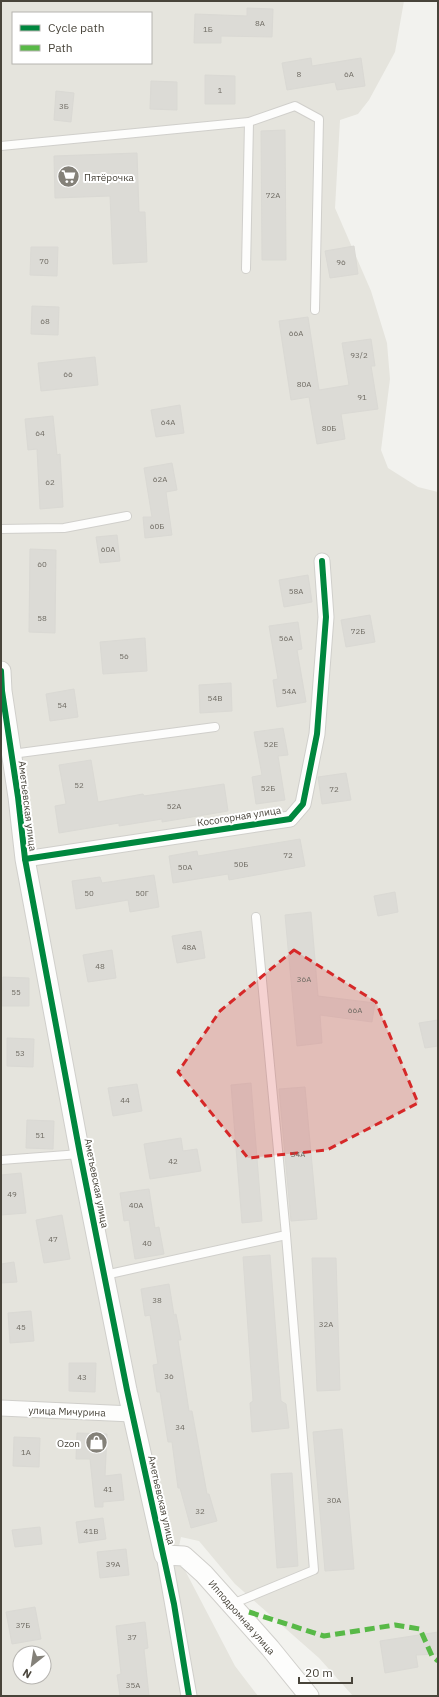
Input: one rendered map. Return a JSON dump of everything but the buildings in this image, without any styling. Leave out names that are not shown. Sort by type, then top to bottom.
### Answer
[{"type":"street","name":"Косогорная улица","points":[[25,859],[290,819],[303,804],[317,734],[326,617],[322,561]]},
{"type":"street","name":"Аметьевская улица","points":[[1,671],[2,691],[12,754],[25,859],[80,1154],[132,1414],[164,1555],[189,1696]]},
{"type":"street","name":"улица Мичурина","points":[[1,1408],[132,1414]]},
{"type":"street","name":"Ипподромная улица","points":[[164,1555],[184,1556],[204,1574],[270,1648],[309,1696]]},
{"type":"lane","points":[[1,146],[249,122],[295,106],[319,118],[314,310]]},
{"type":"lane","points":[[246,268],[249,122]]},
{"type":"lane","points":[[1,529],[64,528],[127,516]]},
{"type":"lane","points":[[12,754],[215,727]]},
{"type":"lane","points":[[232,1604],[314,1570],[286,1236],[256,917]]},
{"type":"lane","points":[[1,1160],[80,1154]]},
{"type":"lane","points":[[105,1275],[286,1236]]},
{"type":"highlighted area","points":[[294,950],[376,1002],[418,1103],[327,1150],[248,1158],[178,1072],[220,1011]]},
{"type":"shaded area","points":[[1,1],[404,1],[395,52],[369,100],[358,114],[340,120],[335,208],[371,291],[387,343],[390,379],[381,450],[388,468],[418,487],[438,492],[438,1696],[353,1696],[319,1658],[235,1584],[199,1541],[181,1537],[177,1555],[235,1666],[258,1696],[1,1696]]},
{"type":"marked path","points":[[249,1612],[324,1636],[395,1625],[420,1629],[432,1656],[438,1661]]},
{"type":"cycle path","points":[[25,859],[290,819],[303,804],[317,734],[326,617],[322,561]]},
{"type":"cycle path","points":[[1,671],[2,691],[18,797],[25,859],[80,1154],[127,1390],[174,1604],[189,1696]]},
{"type":"place","name":"Пятёрочка","points":[[68,177]]},
{"type":"place","name":"Ozon","points":[[96,1443]]}]
